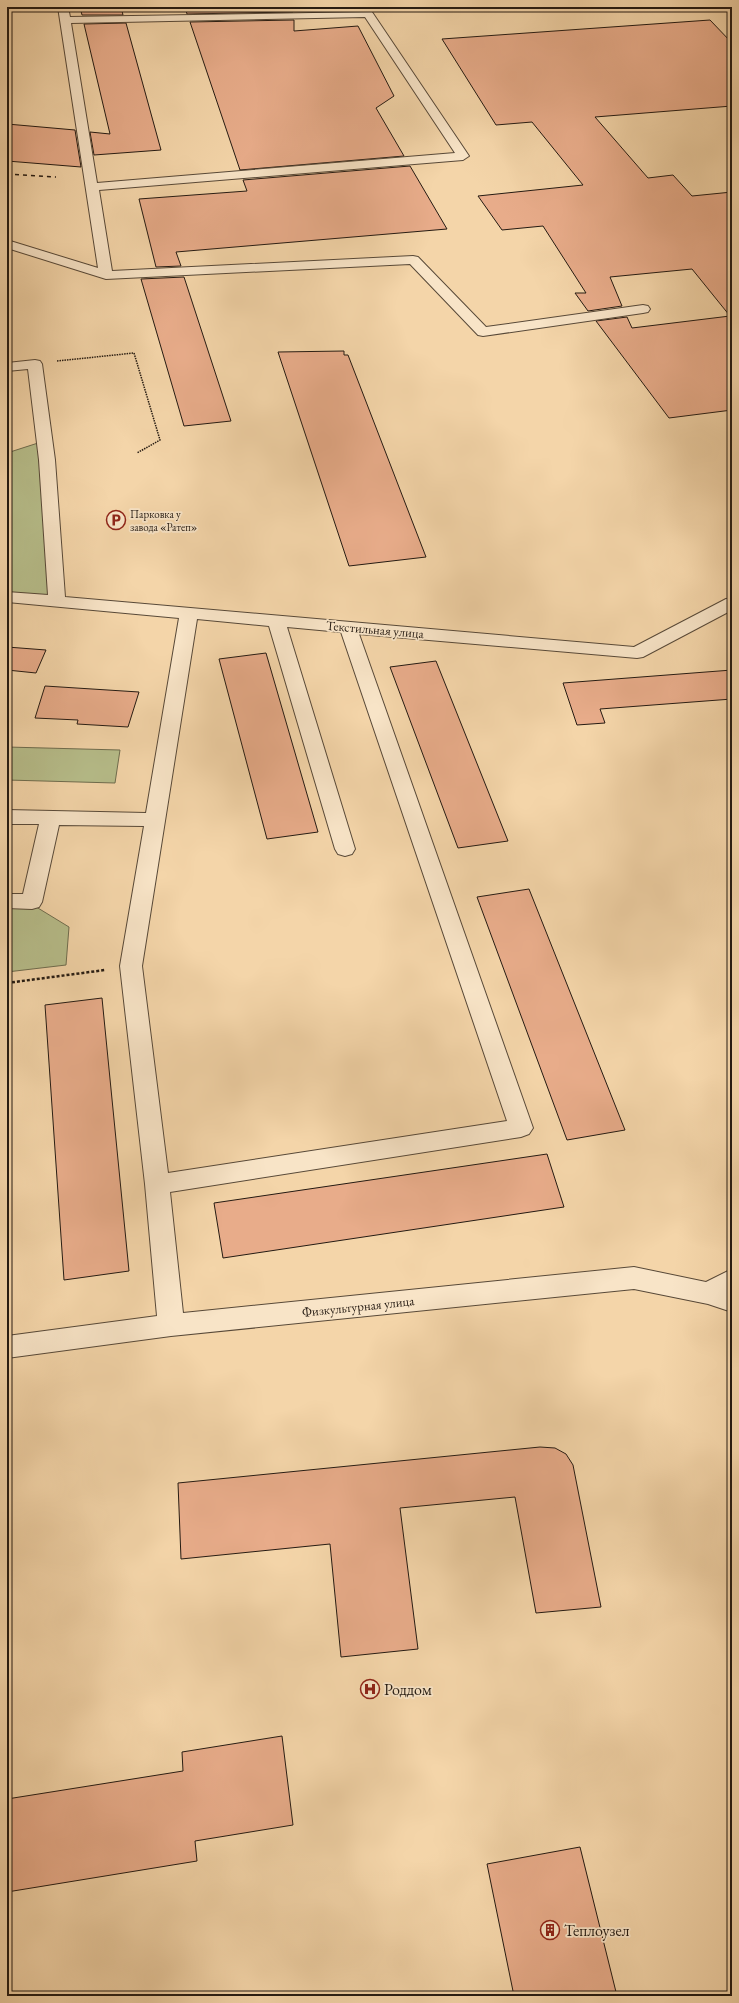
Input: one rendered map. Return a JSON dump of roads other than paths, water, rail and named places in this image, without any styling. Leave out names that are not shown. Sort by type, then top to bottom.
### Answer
[{"type":"street","points":[[62,7],[106,275]]},
{"type":"street","points":[[65,20],[368,14],[464,156],[92,187]]},
{"type":"street","points":[[7,244],[106,275],[413,260],[483,332],[642,309]]},
{"type":"street","points":[[7,367],[35,364],[48,460],[57,600]]},
{"type":"street","name":"Текстильная улица","points":[[7,597],[57,600],[637,652],[732,604]]},
{"type":"street","points":[[171,1325],[157,1184],[131,966],[189,612]]},
{"type":"street","points":[[276,620],[345,849]]},
{"type":"street","points":[[157,1184],[521,1128],[348,627]]},
{"type":"street","points":[[7,817],[155,820]]},
{"type":"street","points":[[7,901],[32,902],[50,818]]},
{"type":"street","name":"Физкультурная улица","points":[[7,1347],[171,1325],[634,1278],[708,1293],[732,1301]]},
{"type":"street","points":[[708,1293],[732,1280]]},
{"type":"railway","points":[[7,174],[56,177]]},
{"type":"place","name":"Парковка у завода «Ратеп»","points":[[116,520]]},
{"type":"place","name":"Роддом","points":[[370,1689]]},
{"type":"place","name":"Теплоузел","points":[[550,1930]]}]
